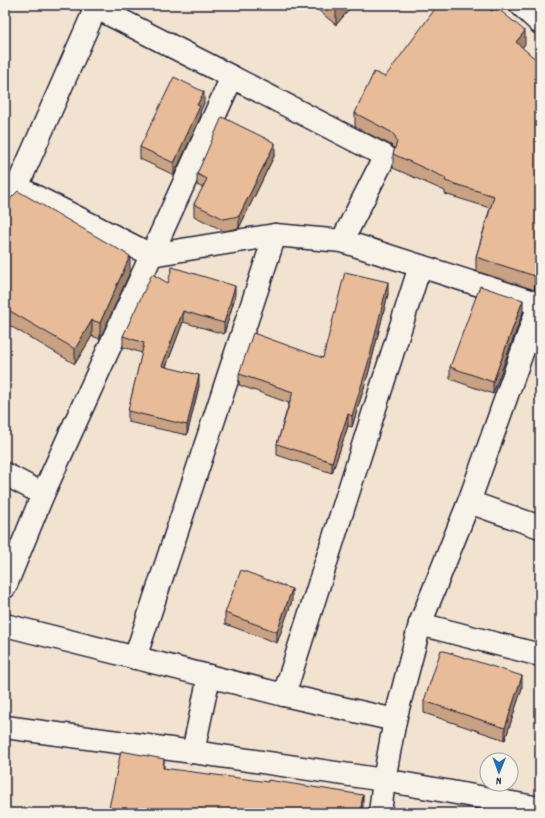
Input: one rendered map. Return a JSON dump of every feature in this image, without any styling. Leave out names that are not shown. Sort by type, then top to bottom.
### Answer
[{"type":"street","points":[[521,5],[540,23]]},
{"type":"street","points":[[342,241],[385,156],[94,6],[11,195],[151,255],[275,236],[342,241],[540,303],[468,502],[420,624],[396,720],[384,780],[380,813]]},
{"type":"street","points":[[5,587],[43,494],[232,77]]},
{"type":"street","points":[[135,658],[275,236]]},
{"type":"street","points":[[284,695],[420,266]]},
{"type":"street","points":[[5,474],[43,494]]},
{"type":"street","points":[[468,502],[540,527]]},
{"type":"street","points":[[420,624],[540,655]]},
{"type":"street","points":[[5,625],[284,695],[396,720]]},
{"type":"street","points":[[193,752],[209,676]]},
{"type":"street","points":[[5,727],[193,752],[384,780],[540,808]]},
{"type":"building","points":[[331,5],[340,5],[336,9]]},
{"type":"building","points":[[438,5],[484,5],[492,11],[496,7],[525,31],[516,42],[540,63],[540,258],[535,276],[476,257],[494,196],[445,181],[446,178],[393,154],[397,142],[395,136],[391,132],[355,113],[374,72],[385,77]]},
{"type":"building","points":[[174,77],[204,92],[197,105],[200,106],[174,163],[140,147]]},
{"type":"building","points":[[222,117],[275,143],[239,216],[224,219],[194,204],[207,179],[197,174]]},
{"type":"building","points":[[18,191],[130,256],[100,323],[92,320],[75,349],[5,308],[5,202],[6,199],[10,199]]},
{"type":"building","points":[[172,267],[235,286],[224,323],[183,311],[162,366],[199,375],[187,425],[128,411],[144,343],[123,336],[152,274],[168,283]]},
{"type":"building","points":[[345,272],[388,282],[369,360],[352,416],[348,414],[332,462],[277,444],[293,392],[239,374],[253,333],[323,358]]},
{"type":"building","points":[[480,286],[523,300],[493,382],[450,367]]},
{"type":"building","points":[[241,570],[292,589],[277,632],[225,613]]},
{"type":"building","points":[[441,650],[522,676],[505,728],[424,701]]},
{"type":"building","points":[[121,751],[164,759],[163,768],[268,782],[268,780],[363,795],[360,813],[108,813]]}]
